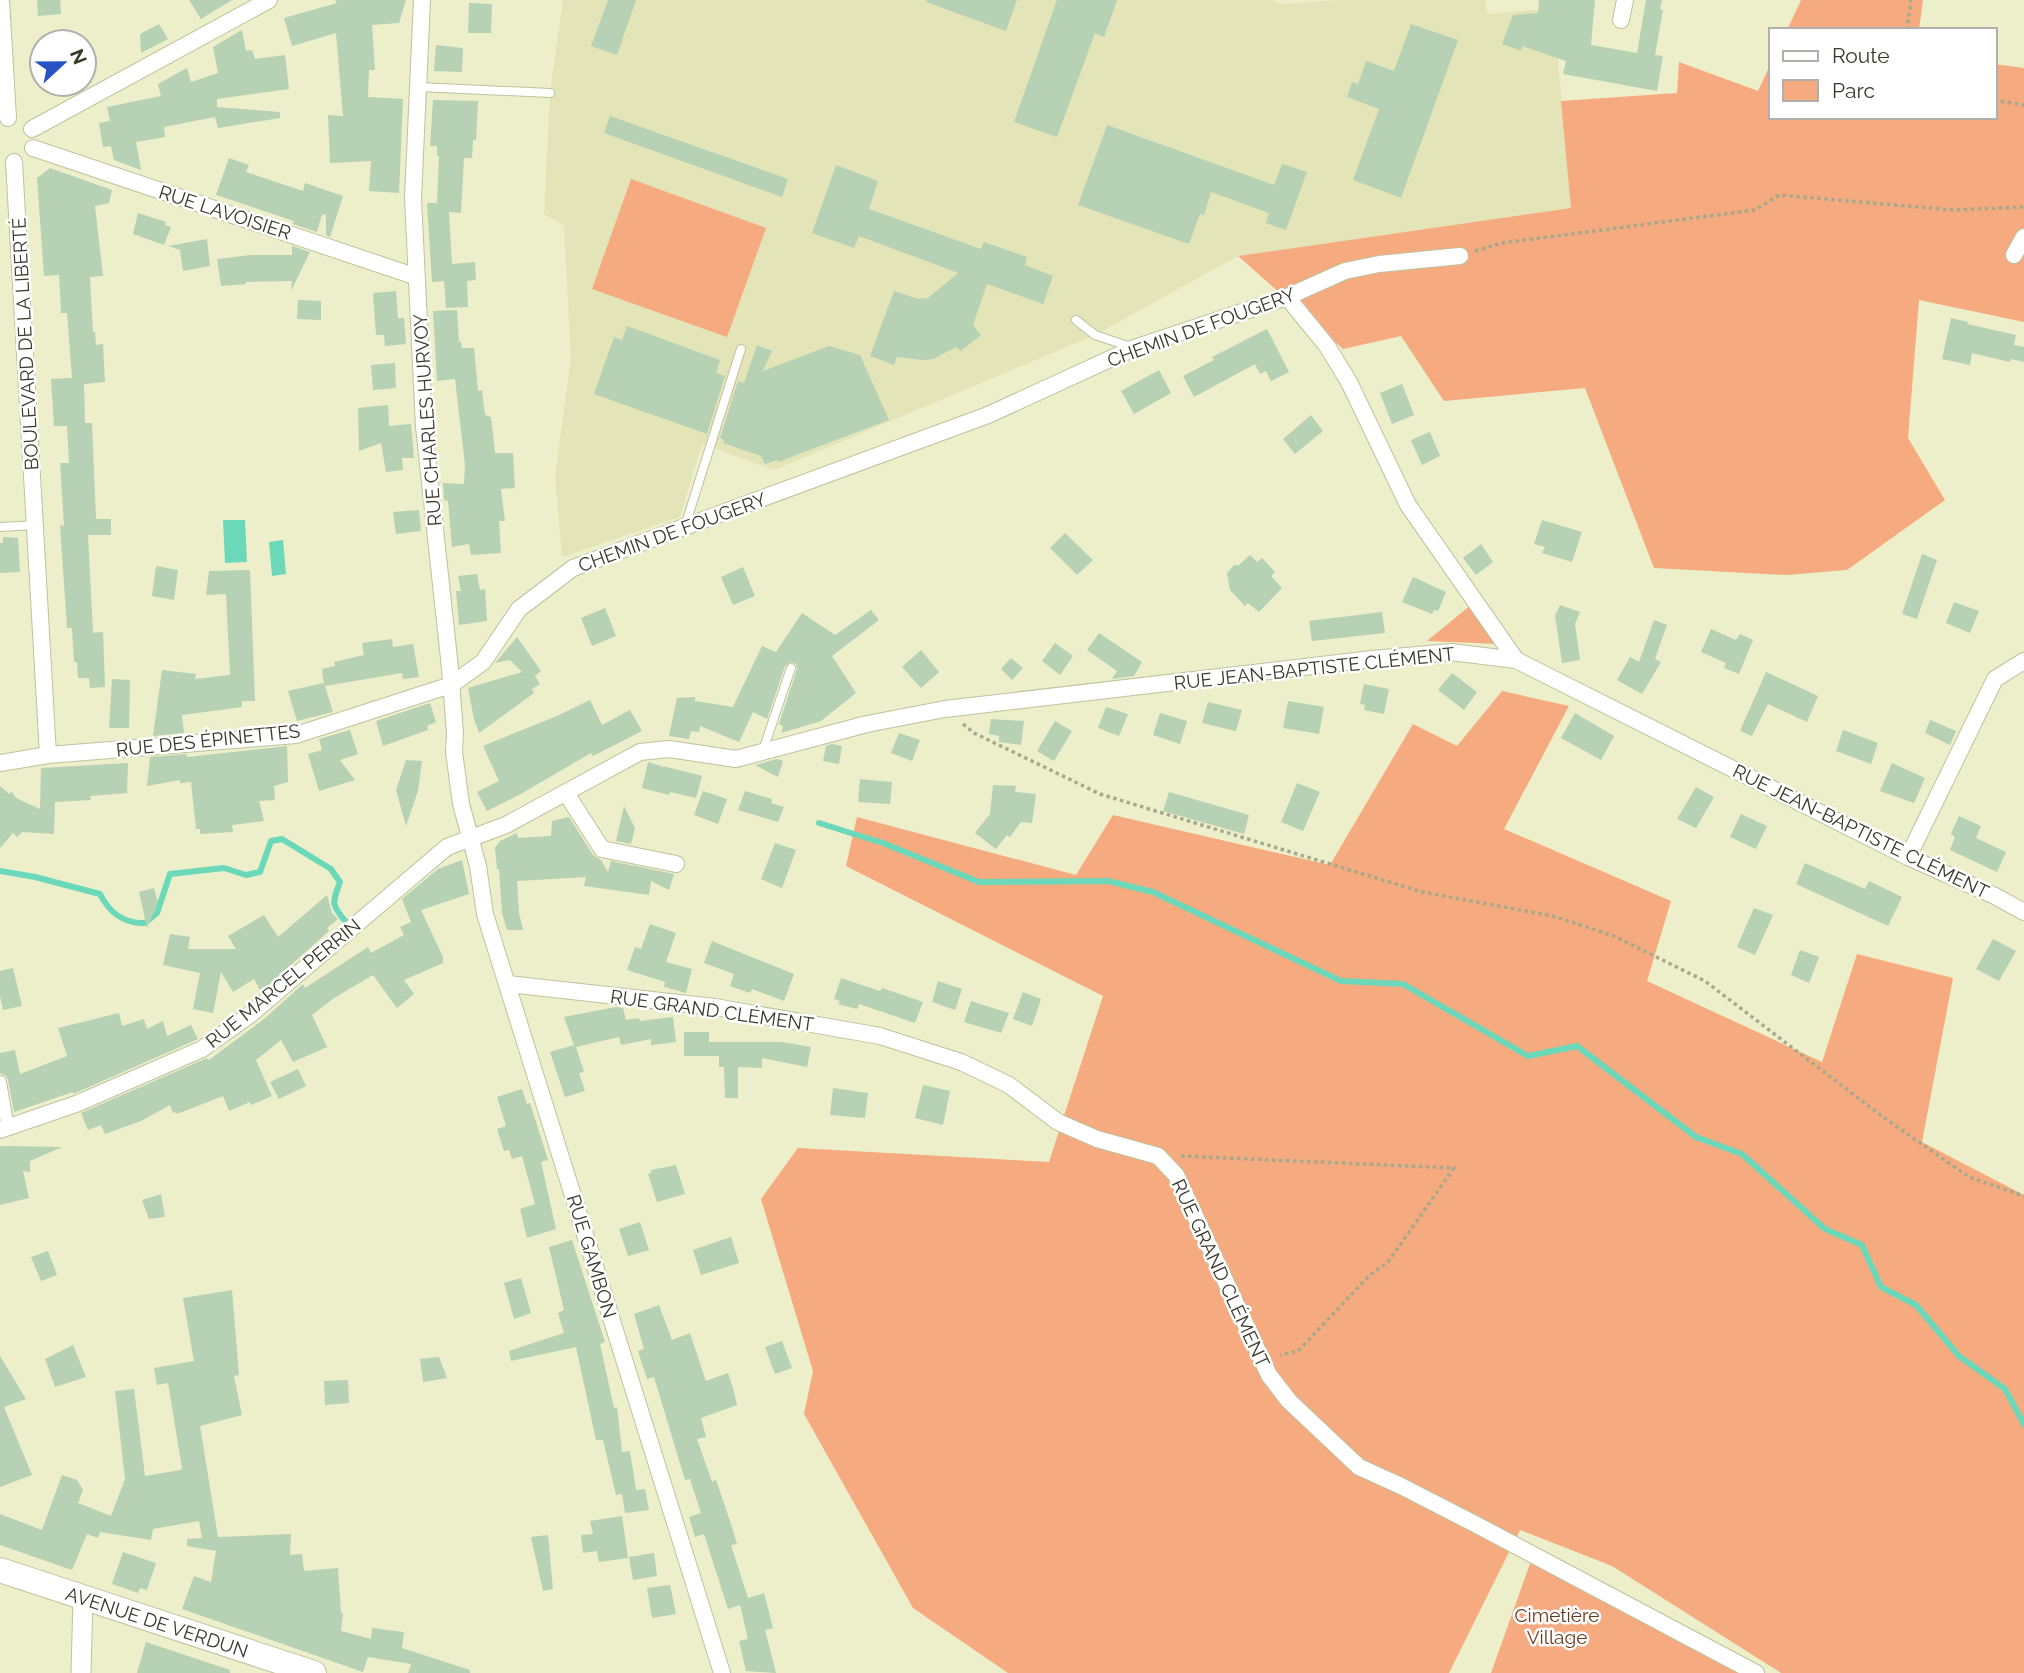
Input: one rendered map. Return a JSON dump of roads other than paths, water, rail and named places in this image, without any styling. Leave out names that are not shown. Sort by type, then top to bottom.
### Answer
[{"type":"main road","name":"AVENUE DE VERDUN","points":[[0,1570],[314,1673]]},
{"type":"street","points":[[1,0],[4,120],[22,120],[32,129],[34,142],[25,158],[7,160]]},
{"type":"street","points":[[32,129],[269,0]]},
{"type":"street","name":"RUE CHARLES HURVOY","points":[[422,0],[413,198],[424,427],[451,685],[454,752],[461,804],[469,837]]},
{"type":"street","points":[[1621,20],[1625,0]]},
{"type":"street","name":"RUE LAVOISIER","points":[[33,148],[416,277]]},
{"type":"street","name":"BOULEVARD DE LA LIBERTÉ","points":[[7,160],[36,525],[48,755]]},
{"type":"street","points":[[2014,255],[2024,237]]},
{"type":"street","name":"CHEMIN DE FOUGERY","points":[[451,685],[483,662],[519,609],[573,568],[988,415],[1134,348],[1287,297],[1345,271],[1379,264],[1460,256]]},
{"type":"street","points":[[1287,297],[1327,346],[1349,382],[1408,505],[1516,660]]},
{"type":"street","name":"RUE JEAN-BAPTISTE CLÉMENT","points":[[469,837],[506,825],[640,752],[669,749],[736,759],[867,724],[945,709],[1451,652],[1516,660],[1908,857],[2024,912]]},
{"type":"street","points":[[1908,857],[1995,679],[2024,661]]},
{"type":"street","name":"RUE DES ÉPINETTES","points":[[0,763],[48,755],[296,734],[451,685]]},
{"type":"street","points":[[566,793],[602,849],[676,864]]},
{"type":"street","name":"RUE GAMBON","points":[[469,837],[478,866],[485,914],[722,1673]]},
{"type":"street","name":"RUE MARCEL PERRIN","points":[[4,1129],[76,1104],[202,1049],[251,1014],[447,847],[469,837]]},
{"type":"street","name":"RUE GRAND CLÉMENT","points":[[508,984],[715,1007],[880,1036],[961,1062],[1009,1085],[1058,1122],[1097,1139],[1158,1156],[1176,1175],[1269,1375],[1289,1401],[1359,1467],[1463,1518],[1756,1673]]},
{"type":"street","points":[[0,1082],[4,1129]]},
{"type":"street","points":[[81,1673],[83,1597]]},
{"type":"lane","points":[[419,87],[551,93]]},
{"type":"lane","points":[[1076,320],[1095,335],[1134,348]]},
{"type":"lane","points":[[685,526],[741,349]]},
{"type":"lane","points":[[0,527],[36,525]]},
{"type":"lane","points":[[762,752],[791,667]]},
{"type":"water","points":[[223,520],[245,520],[247,562],[225,563]]},
{"type":"water","points":[[283,540],[286,574],[272,576],[269,542]]},
{"type":"waterway","points":[[819,823],[883,843],[979,882],[1108,881],[1153,892],[1341,981],[1403,984],[1528,1056],[1577,1046],[1696,1137],[1742,1154],[1825,1229],[1862,1245],[1881,1287],[1916,1305],[1959,1356],[2005,1389],[2024,1424]]},
{"type":"waterway","points":[[0,871],[100,894],[118,916],[145,923],[157,913],[170,874],[224,868],[246,875],[260,872],[271,841],[282,839],[331,869],[340,882],[334,904],[346,922]]},
{"type":"park label","name":"Cimetière Village","points":[[1557,1626]]}]
